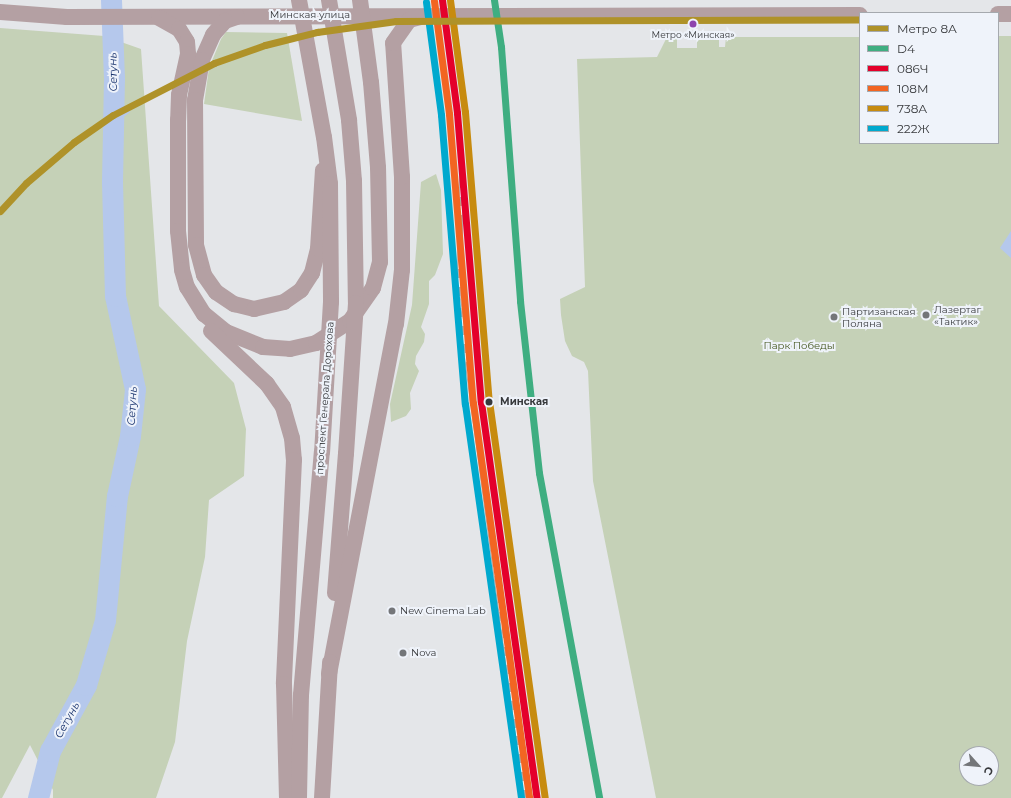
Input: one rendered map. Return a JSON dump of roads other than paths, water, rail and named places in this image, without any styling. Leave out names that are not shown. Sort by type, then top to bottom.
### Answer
[{"type":"main road","name":"проспект Генерала Дорохова","points":[[299,798],[301,695],[322,452],[331,302],[330,184],[324,137],[300,0]]},
{"type":"main road","points":[[322,798],[329,674],[356,303],[354,181],[349,120],[329,0]]},
{"type":"main road","points":[[187,286],[209,318],[237,339],[276,349],[316,343],[350,321],[373,288],[380,262],[381,206],[371,82],[360,0]]},
{"type":"main road","name":"Минская улица","points":[[0,12],[67,17],[240,15],[859,15]]},
{"type":"main road","points":[[999,14],[1011,14]]},
{"type":"main road","points":[[240,15],[226,21],[213,35],[198,78],[196,100],[196,220],[200,265],[206,280],[216,292],[234,304],[254,309],[275,306],[293,297],[312,273],[318,249],[324,137]]},
{"type":"main road","points":[[329,674],[396,324],[402,270],[402,177],[393,43],[409,20],[422,16]]},
{"type":"main road","points":[[154,17],[179,29],[187,42],[188,54],[179,95],[178,120],[178,231],[187,286],[196,311],[211,332],[257,373],[276,396],[288,421],[292,438],[294,460],[284,684],[287,798]]},
{"type":"water","points":[[1011,231],[1011,258],[1000,248]]},
{"type":"waterway","name":"Сетунь","points":[[38,798],[50,751],[86,685],[105,620],[117,496],[130,436],[135,389],[115,296],[112,182],[114,78],[111,0]]},
{"type":"waterway","points":[[114,122],[128,111]]},
{"type":"railway","points":[[462,170],[459,299],[526,798]]},
{"type":"metro line","name":"8А","points":[[0,211],[26,183],[74,142],[113,115],[214,63],[265,45],[317,32],[396,21],[859,19]]},
{"type":"place","name":"Метро «Минская»","points":[[693,24]]},
{"type":"place","name":"Лазертаг «Тактик»","points":[[926,315]]},
{"type":"place","name":"Партизанская Поляна","points":[[834,317]]},
{"type":"place","name":"Минская","points":[[489,402]]},
{"type":"place","name":"New Cinema Lab","points":[[392,611]]},
{"type":"place","name":"Nova","points":[[403,653]]},
{"type":"park label","name":"Парк Победы","points":[[799,346]]}]
